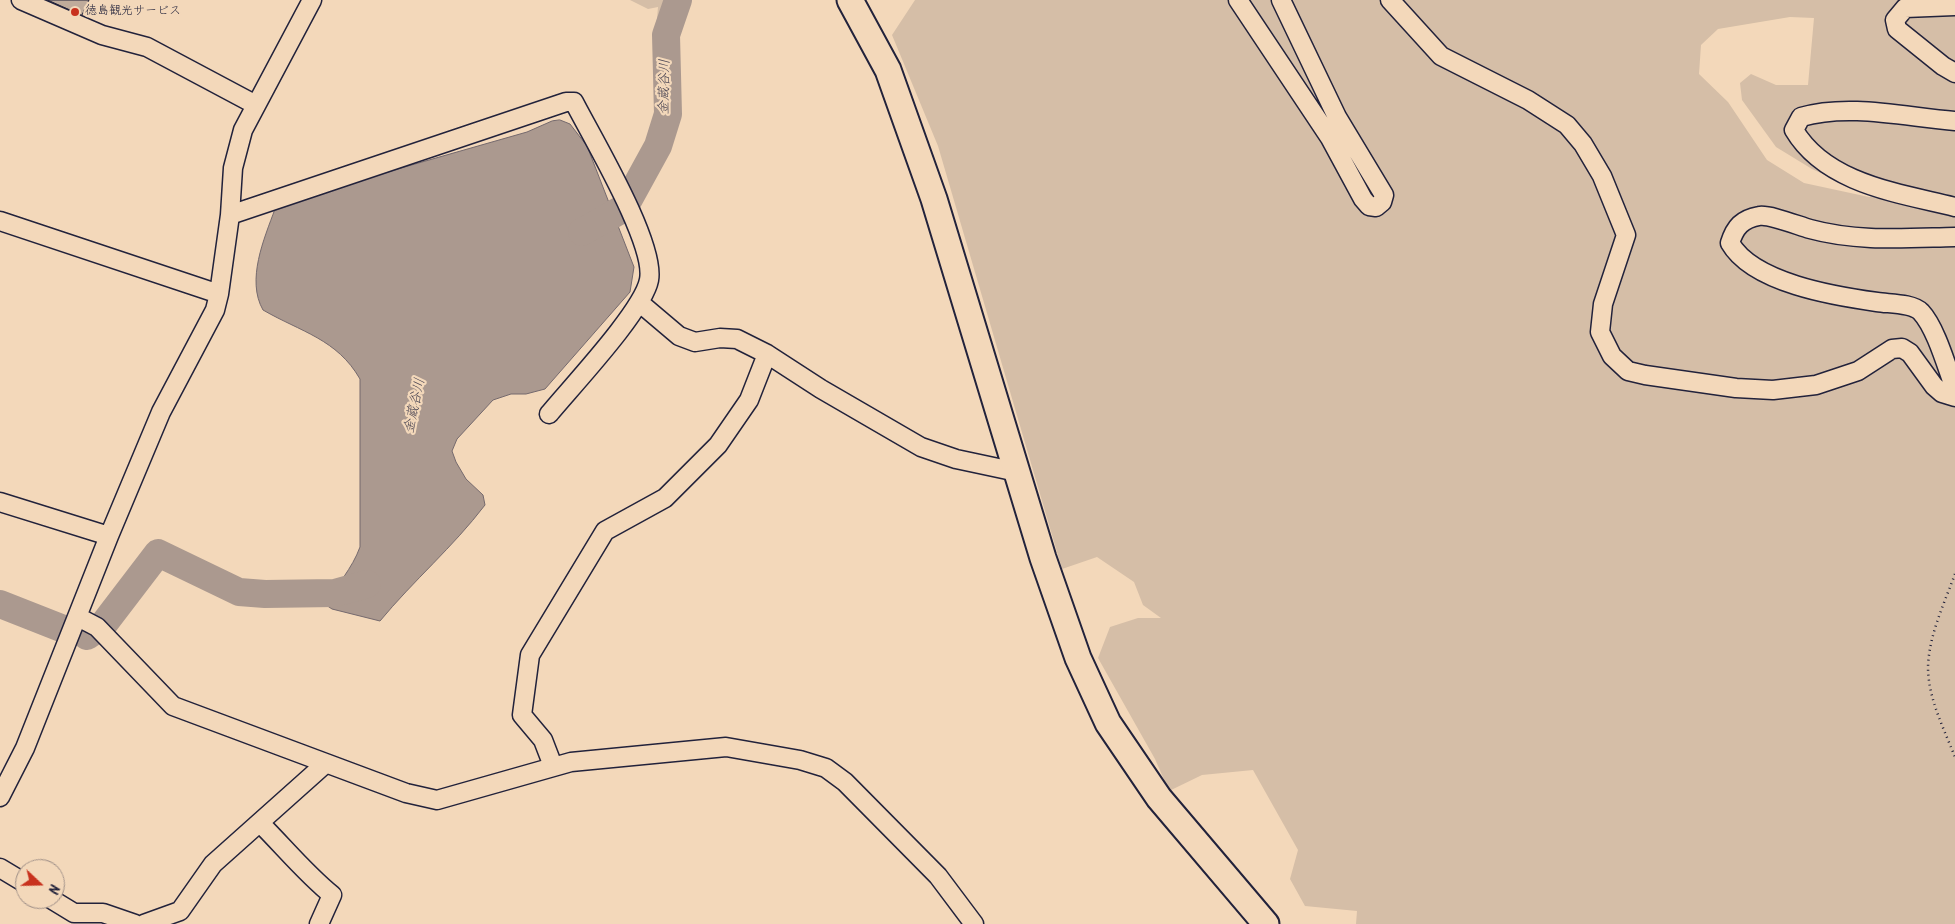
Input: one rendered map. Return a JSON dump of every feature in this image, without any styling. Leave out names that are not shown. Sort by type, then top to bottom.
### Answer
[{"type":"street","points":[[21,0],[42,3],[102,35],[147,47],[256,105]]},
{"type":"street","points":[[0,798],[25,748],[109,536],[161,412],[215,310],[230,215],[232,168],[244,130],[312,0]]},
{"type":"street","points":[[850,0],[888,70],[934,199],[1017,472],[1078,658],[1108,723],[1159,798],[1266,924]]},
{"type":"street","points":[[1238,0],[1330,138],[1363,200],[1369,206],[1376,207],[1382,202],[1384,195],[1337,117],[1281,0]]},
{"type":"street","points":[[1390,0],[1441,56],[1528,100],[1567,125],[1583,144],[1602,176],[1626,235],[1603,304],[1600,332],[1612,356],[1628,371],[1736,388],[1774,390],[1816,385],[1858,370],[1892,349],[1902,348],[1910,353],[1942,394],[1955,397]]},
{"type":"street","points":[[1955,6],[1905,8],[1895,20],[1897,29],[1943,66],[1955,73]]},
{"type":"street","points":[[230,215],[566,102],[574,102],[633,217],[649,256],[649,280],[640,304],[550,414]]},
{"type":"street","points":[[1955,121],[1844,111],[1820,112],[1801,117],[1794,130],[1803,145],[1827,165],[1871,186],[1955,207]]},
{"type":"street","points":[[1955,237],[1882,239],[1836,237],[1761,215],[1740,223],[1730,243],[1737,255],[1768,276],[1837,295],[1906,306],[1921,312],[1936,338],[1955,389]]},
{"type":"street","points":[[0,221],[219,294]]},
{"type":"street","points":[[640,304],[679,336],[695,342],[720,338],[737,339],[767,354],[821,389],[920,447],[956,459],[1017,472]]},
{"type":"street","points":[[553,766],[543,740],[522,715],[530,655],[605,531],[665,498],[718,444],[749,400],[767,354]]},
{"type":"street","points":[[0,502],[109,536]]},
{"type":"street","points":[[78,617],[99,629],[173,706],[406,793],[437,800],[553,766],[726,747],[800,760],[826,768],[845,782],[938,876],[974,924]]},
{"type":"street","points":[[144,924],[180,912],[213,864],[325,764]]},
{"type":"street","points":[[260,823],[304,868],[313,880],[332,895],[318,924]]},
{"type":"street","points":[[0,868],[15,877]]},
{"type":"street","points":[[65,907],[74,913],[103,913],[135,924]]},
{"type":"path","points":[[1955,574],[1931,644],[1928,669],[1936,710],[1955,757]]},
{"type":"shaded area","points":[[630,0],[671,0],[662,31],[661,55],[655,42],[658,7],[648,9]]},
{"type":"shaded area","points":[[915,0],[1955,0],[1955,924],[1356,924],[1357,911],[1305,906],[1290,879],[1298,850],[1253,770],[1202,775],[1169,791],[1155,759],[1098,658],[1110,627],[1138,618],[1161,618],[1143,605],[1134,582],[1097,557],[1062,569],[938,146],[892,35]],"holes":[[[1790,17],[1814,18],[1808,85],[1776,85],[1751,74],[1740,83],[1742,100],[1776,147],[1812,169],[1836,180],[1897,189],[1869,197],[1804,183],[1767,160],[1728,102],[1699,74],[1701,45],[1718,29]]]},
{"type":"water","points":[[560,120],[570,124],[587,146],[634,267],[630,292],[545,389],[526,394],[511,394],[493,400],[457,439],[452,451],[456,462],[466,479],[483,495],[485,505],[460,535],[380,621],[332,609],[326,605],[353,562],[360,547],[360,379],[351,365],[329,345],[263,310],[258,298],[256,273],[262,246],[275,209],[296,198],[527,132],[552,121]]},
{"type":"building","name":"徳島観光サービス","points":[[48,0],[89,0],[82,15]]},
{"type":"waterway","name":"金蔵谷川","points":[[582,232],[624,208],[658,146],[668,114],[666,35],[678,0]]},
{"type":"waterway","name":"金蔵谷川","points":[[87,636],[103,625],[158,553],[239,592],[265,594],[335,593],[367,584]]},
{"type":"waterway","name":"金蔵谷川","points":[[0,604],[61,628]]},
{"type":"place","name":"徳島観光サービス","points":[[75,12]]}]
